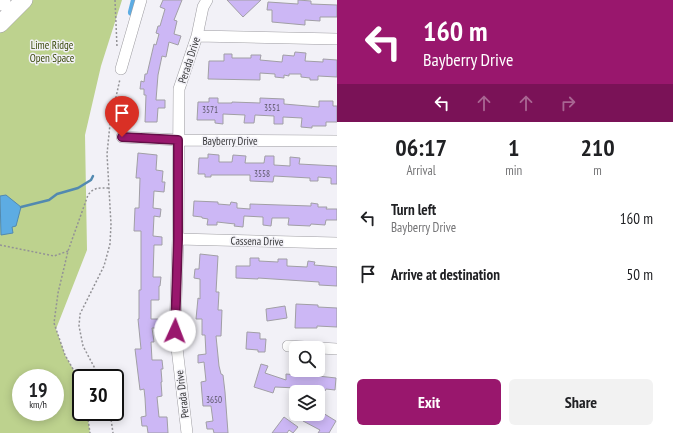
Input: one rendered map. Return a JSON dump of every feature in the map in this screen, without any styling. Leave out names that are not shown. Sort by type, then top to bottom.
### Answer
[{"type":"highway","points":[[0,24],[24,0]]},
{"type":"street","points":[[121,69],[141,0]]},
{"type":"street","name":"Perada Drive","points":[[187,433],[175,331],[178,239],[179,89],[197,36],[203,7],[207,0]]},
{"type":"street","points":[[197,36],[337,39]]},
{"type":"street","name":"Bayberry Drive","points":[[122,137],[178,140],[337,141]]},
{"type":"street","name":"Cassena Drive","points":[[178,239],[337,243]]},
{"type":"street","points":[[288,346],[337,349]]},
{"type":"path","points":[[115,0],[116,41],[118,51]]},
{"type":"path","points":[[96,369],[84,346],[79,326],[80,314],[104,266],[110,244],[111,224],[107,154],[108,136],[121,69]]},
{"type":"path","points":[[73,369],[65,355],[54,323],[58,293],[68,251],[88,195],[92,190],[98,188],[109,188]]},
{"type":"path","points":[[0,245],[54,256],[68,251]]},
{"type":"path","points":[[88,421],[90,433]]},
{"type":"path","points":[[111,421],[113,433]]},
{"type":"green space","name":"Lime Ridge Open Space","points":[[24,0],[122,0],[101,66],[85,135],[87,250],[56,329],[65,355],[73,369],[72,421],[88,421],[90,433],[0,433],[0,24]]},
{"type":"water","points":[[6,195],[21,207],[16,226],[12,227],[13,233],[1,235],[0,196]]},
{"type":"building","points":[[163,0],[182,0],[174,20],[177,21],[174,34],[181,36],[178,45],[169,42],[166,57],[162,56],[158,75],[156,100],[165,100],[165,108],[158,108],[157,122],[145,122],[146,95],[144,95],[144,89],[140,89],[141,81],[144,82],[154,44],[156,45],[159,34],[156,33],[158,26],[160,26],[165,9],[160,7]]},
{"type":"building","points":[[227,0],[261,0],[243,17]]},
{"type":"building","points":[[298,0],[311,1],[311,4],[337,5],[337,17],[320,17],[320,21],[305,20],[305,25],[272,22],[272,10],[267,10],[268,2],[298,4]]},
{"type":"building","points":[[295,52],[306,53],[305,61],[323,62],[323,59],[337,60],[337,77],[318,76],[318,80],[310,80],[310,78],[301,77],[301,74],[289,74],[289,76],[284,75],[284,78],[275,77],[275,74],[260,73],[260,80],[208,79],[209,61],[224,61],[224,54],[232,54],[232,58],[251,58],[251,55],[261,55],[260,60],[282,62],[283,55],[294,56]]},
{"type":"building","points":[[209,98],[218,98],[218,103],[260,103],[260,98],[284,99],[284,104],[319,107],[319,101],[333,101],[333,106],[337,106],[337,122],[326,122],[326,126],[312,126],[312,128],[301,127],[302,118],[283,117],[283,124],[274,124],[274,116],[255,115],[254,123],[244,123],[245,115],[223,114],[223,124],[215,123],[215,120],[197,120],[198,102],[209,102]]},
{"type":"building","points":[[138,153],[157,155],[156,170],[163,171],[162,182],[165,182],[164,192],[154,191],[153,208],[161,209],[160,217],[154,216],[153,236],[162,237],[162,245],[154,245],[153,277],[161,277],[159,286],[159,300],[151,300],[151,319],[158,319],[160,328],[152,328],[154,342],[151,342],[152,360],[162,360],[162,396],[157,397],[159,417],[167,417],[168,433],[148,433],[147,426],[142,426],[141,417],[146,416],[145,398],[144,389],[140,390],[135,349],[141,349],[138,319],[139,290],[141,290],[141,231],[134,231],[135,208],[139,208],[140,178],[136,178]]},
{"type":"building","points":[[208,154],[219,155],[219,162],[232,162],[233,155],[246,156],[245,163],[264,163],[265,156],[274,156],[274,165],[290,166],[290,157],[300,158],[299,164],[337,166],[337,184],[331,184],[331,178],[318,177],[318,181],[310,181],[310,178],[274,176],[273,182],[250,181],[250,175],[211,175],[211,177],[205,177],[205,174],[198,174],[199,158],[208,158]]},
{"type":"building","points":[[194,201],[218,202],[218,204],[230,205],[231,202],[237,203],[237,208],[250,209],[250,204],[311,206],[311,203],[318,204],[318,207],[327,207],[326,209],[337,209],[337,220],[326,220],[325,225],[311,224],[310,226],[288,225],[289,218],[272,218],[271,226],[263,225],[263,217],[244,216],[243,227],[234,226],[235,224],[217,222],[217,225],[207,225],[208,219],[193,216]]},
{"type":"building","points":[[200,254],[218,256],[216,292],[219,292],[218,310],[222,310],[221,336],[216,336],[219,366],[221,374],[223,375],[228,433],[214,433],[213,429],[207,429],[206,422],[213,421],[211,406],[203,406],[201,382],[206,381],[204,362],[198,363],[198,355],[206,354],[205,335],[202,335],[202,319],[196,319],[198,298],[200,299],[200,279],[194,278],[195,269],[199,269]]},
{"type":"building","points":[[250,258],[259,258],[259,261],[278,262],[278,259],[287,259],[287,266],[307,267],[308,261],[315,262],[314,265],[337,267],[337,286],[319,285],[319,282],[236,278],[236,266],[250,266]]},
{"type":"building","points":[[296,304],[337,308],[337,327],[317,326],[317,328],[295,328]]},
{"type":"building","points":[[285,306],[287,318],[267,321],[266,309]]},
{"type":"building","points":[[247,332],[260,333],[260,339],[266,339],[265,352],[246,349]]},
{"type":"building","points":[[261,364],[268,366],[265,373],[286,380],[286,374],[289,374],[289,377],[336,378],[335,390],[326,389],[325,391],[325,385],[289,385],[289,388],[275,387],[273,393],[254,387]]},
{"type":"building","points":[[325,414],[336,421],[329,433],[318,433],[320,430],[303,421],[325,421]]},
{"type":"building","points":[[284,417],[298,427],[293,433],[289,430],[287,433],[272,433]]},
{"type":"waterway","points":[[132,12],[135,0]]},
{"type":"waterway","points":[[21,207],[49,200],[57,194],[78,188],[91,180],[93,176]]},
{"type":"route","points":[[122,137],[178,140],[178,239],[175,331]]}]
